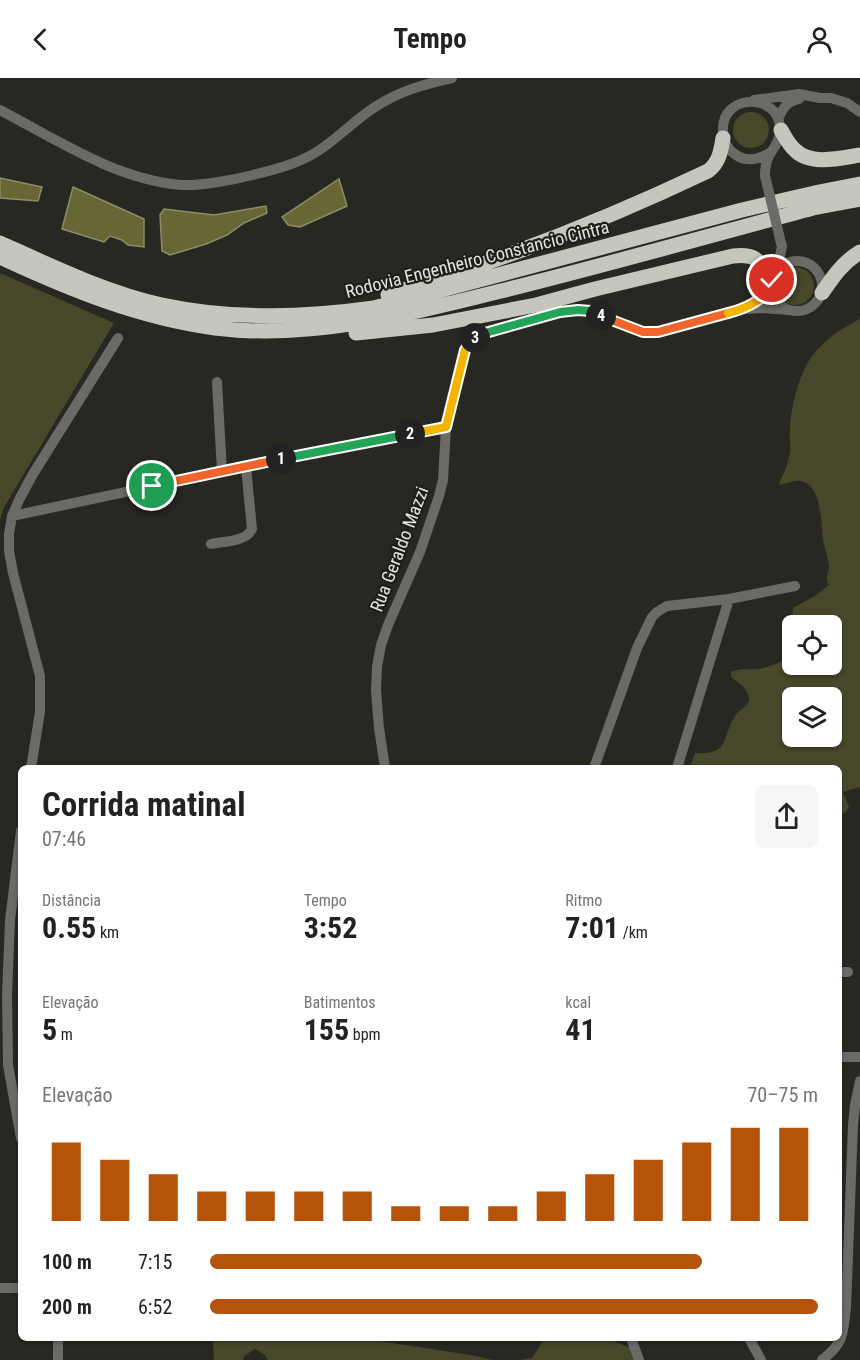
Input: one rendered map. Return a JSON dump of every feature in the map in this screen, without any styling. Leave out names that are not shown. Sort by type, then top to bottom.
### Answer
[{"type":"highway","points":[[779,125],[793,149],[812,159],[860,155]]},
{"type":"highway","points":[[297,323],[327,307],[366,301],[427,283],[537,244],[648,200],[713,167],[720,153],[723,138]]},
{"type":"highway","name":"Rodovia Engenheiro Constancio Cintra","points":[[0,257],[73,290],[117,306],[184,324],[218,329],[265,331],[332,314],[374,308],[742,210],[860,184]]},
{"type":"highway","name":"Rodovia Engenheiro Constancio Cintra","points":[[0,243],[89,281],[160,304],[231,316],[297,323],[374,321],[534,283],[813,208],[860,199]]},
{"type":"highway","points":[[822,293],[838,269],[860,252]]},
{"type":"highway","points":[[297,323],[323,334],[338,334],[456,321],[536,305],[745,254],[754,257],[774,280]]},
{"type":"street","points":[[0,110],[103,164],[142,178],[183,185],[234,180],[287,166],[320,150],[374,107],[408,90],[452,78]]},
{"type":"street","points":[[765,175],[749,160],[737,156],[728,149],[723,138],[722,127],[725,117],[740,103],[799,94],[808,97],[831,98],[847,103],[860,112]]},
{"type":"street","points":[[789,310],[781,306],[775,298],[774,280],[782,244],[765,175],[766,162],[778,142],[779,125],[785,106],[789,102],[808,97]]},
{"type":"street","points":[[751,101],[762,103],[772,109],[779,125]]},
{"type":"street","points":[[749,160],[761,158],[771,152]]},
{"type":"street","points":[[744,309],[763,308],[799,312],[809,309],[817,302],[822,293],[823,282],[819,273],[812,265],[803,261],[782,244]]},
{"type":"street","points":[[744,309],[774,280],[784,264],[793,260],[803,261]]},
{"type":"street","name":"Rua Geraldo Mazzi","points":[[384,765],[379,728],[377,667],[381,645],[420,552],[440,496],[446,427],[465,350],[471,341],[478,335],[560,312],[591,311],[643,332],[658,332],[744,309]]},
{"type":"street","points":[[31,765],[40,712],[40,676],[14,573],[5,550],[12,516],[20,498],[118,338]]},
{"type":"street","points":[[217,382],[222,471]]},
{"type":"street","points":[[12,516],[222,471],[446,427]]},
{"type":"street","points":[[211,544],[243,537],[252,529],[246,467]]},
{"type":"street","points":[[595,765],[637,648],[652,618],[662,608],[729,599],[795,586]]},
{"type":"street","points":[[678,765],[729,599]]},
{"type":"street","points":[[18,875],[10,920],[4,1065],[18,1125]]},
{"type":"street","points":[[842,1057],[860,1057]]},
{"type":"street","points":[[842,1333],[846,1308],[853,1125],[860,1081]]},
{"type":"street","points":[[0,1288],[18,1288]]},
{"type":"street","points":[[58,1341],[58,1360]]},
{"type":"street","points":[[632,1341],[639,1360]]},
{"type":"street","points":[[751,1341],[761,1360]]},
{"type":"street","points":[[822,1360],[835,1350],[840,1341]]},
{"type":"shaded area","points":[[751,112],[764,117],[769,130],[764,143],[751,148],[738,143],[733,130],[738,117]]},
{"type":"shaded area","points":[[0,178],[42,187],[38,201],[0,198]]},
{"type":"shaded area","points":[[339,179],[347,206],[300,227],[288,225],[282,217]]},
{"type":"shaded area","points":[[73,187],[144,219],[144,247],[128,245],[110,236],[104,242],[62,229]]},
{"type":"shaded area","points":[[266,206],[267,213],[244,223],[227,235],[170,255],[162,251],[160,215],[164,209],[214,215]]},
{"type":"shaded area","points":[[795,267],[808,273],[814,286],[808,299],[795,305],[782,299],[776,286],[782,273]]},
{"type":"shaded area","points":[[0,273],[114,323],[3,509],[0,521]]},
{"type":"shaded area","points":[[860,318],[860,787],[843,792],[849,807],[842,814],[842,765],[691,765],[695,753],[714,751],[723,744],[735,716],[749,701],[747,692],[731,677],[731,672],[759,669],[782,661],[782,675],[842,675],[842,615],[792,615],[793,608],[829,585],[827,578],[829,564],[819,505],[813,489],[807,484],[800,481],[781,485],[779,483],[789,457],[792,412],[797,391],[808,362],[823,343]]},
{"type":"shaded area","points":[[213,1341],[379,1341],[492,1360],[268,1360],[255,1349],[244,1356],[243,1360],[214,1360]]},
{"type":"shaded area","points":[[543,1341],[613,1341],[630,1348],[638,1360],[520,1360],[532,1358]]},
{"type":"route","points":[[152,486],[446,427],[465,350],[478,335],[560,312],[578,310],[591,311],[643,332],[658,332],[744,309],[772,290],[772,280]]}]
